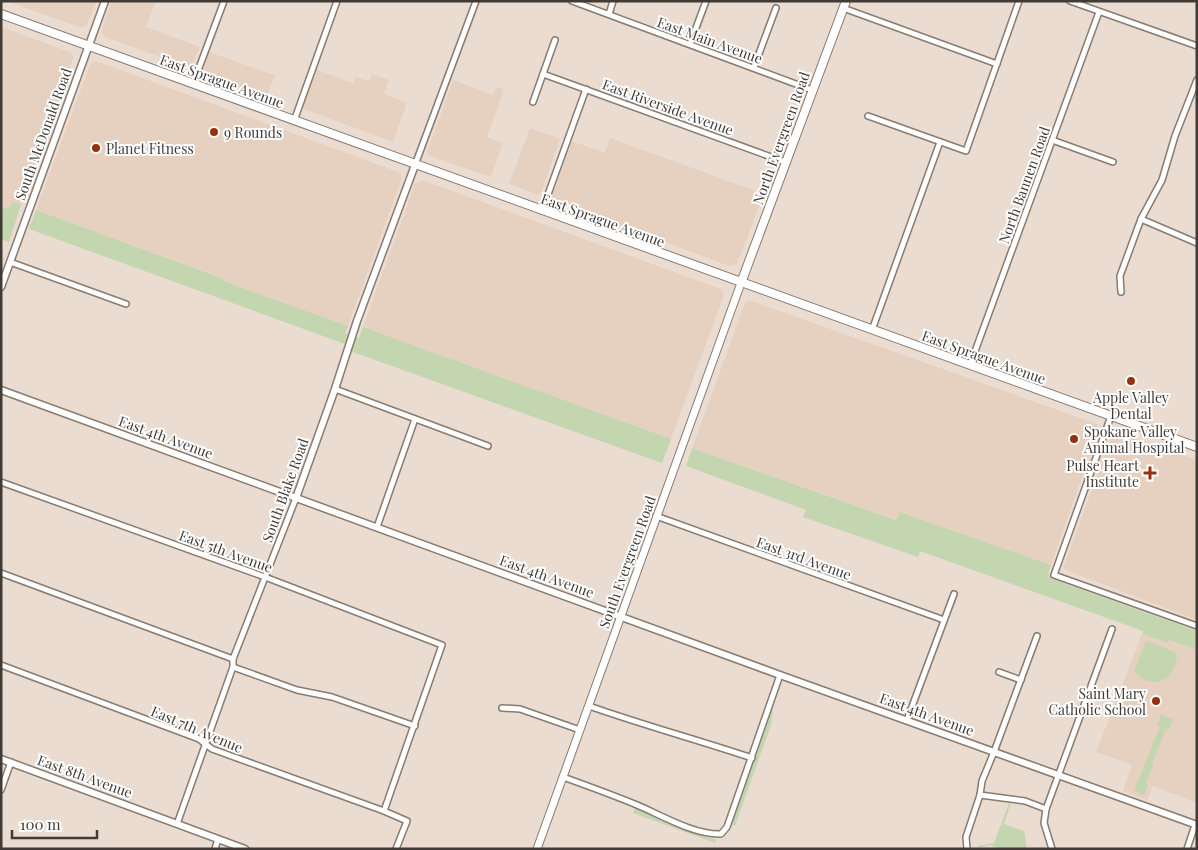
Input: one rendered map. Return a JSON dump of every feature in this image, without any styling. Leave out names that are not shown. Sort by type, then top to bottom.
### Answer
[{"type":"main road","name":"North Evergreen Road","points":[[741,283],[844,4]]},
{"type":"main road","name":"East Sprague Avenue","points":[[1,14],[1197,448]]},
{"type":"main road","name":"South Evergreen Road","points":[[537,849],[741,283]]},
{"type":"street","name":"South McDonald Road","points":[[1,287],[105,1]]},
{"type":"street","points":[[194,84],[224,1]]},
{"type":"street","points":[[294,121],[337,1]]},
{"type":"street","points":[[415,165],[476,1]]},
{"type":"street","name":"East Main Avenue","points":[[572,1],[812,90]]},
{"type":"street","points":[[609,14],[613,1]]},
{"type":"street","points":[[690,44],[706,1]]},
{"type":"street","points":[[868,116],[966,151],[1019,1]]},
{"type":"street","points":[[1070,1],[1197,46]]},
{"type":"street","points":[[844,4],[997,64]]},
{"type":"street","points":[[754,68],[776,8]]},
{"type":"street","name":"North Bannen Road","points":[[970,365],[1099,12]]},
{"type":"street","points":[[533,102],[555,40]]},
{"type":"street","name":"East Riverside Avenue","points":[[543,74],[785,162]]},
{"type":"street","points":[[1121,292],[1120,276],[1141,219],[1162,180],[1175,136],[1197,80]]},
{"type":"street","points":[[542,211],[586,89]]},
{"type":"street","points":[[1052,140],[1113,162]]},
{"type":"street","points":[[872,330],[940,142]]},
{"type":"street","name":"South Blake Road","points":[[177,824],[233,667],[233,660],[296,498],[336,389],[353,334],[415,165]]},
{"type":"street","points":[[1141,219],[1197,244]]},
{"type":"street","points":[[10,262],[126,304]]},
{"type":"street","points":[[336,389],[488,446]]},
{"type":"street","name":"East 4th Avenue","points":[[1,390],[1196,825]]},
{"type":"street","points":[[1111,416],[1054,575],[1197,626]]},
{"type":"street","points":[[377,527],[416,419]]},
{"type":"street","name":"East 5th Avenue","points":[[1,482],[265,577],[442,645],[415,726]]},
{"type":"street","name":"East 3rd Avenue","points":[[656,516],[944,620]]},
{"type":"street","points":[[1,573],[233,660]]},
{"type":"street","points":[[908,720],[954,594]]},
{"type":"street","points":[[1052,849],[1044,823],[1046,809],[1112,629]]},
{"type":"street","points":[[967,849],[966,837],[980,795],[982,781],[1037,636]]},
{"type":"street","name":"East 7th Avenue","points":[[1,665],[199,739],[212,749],[407,821],[396,849]]},
{"type":"street","points":[[233,667],[297,690],[332,698],[415,726],[384,811]]},
{"type":"street","points":[[999,672],[1021,680]]},
{"type":"street","points":[[563,778],[637,805],[678,823],[710,834],[721,834],[727,827],[780,675]]},
{"type":"street","points":[[589,706],[752,758]]},
{"type":"street","points":[[502,708],[520,709],[580,730]]},
{"type":"street","name":"East 8th Avenue","points":[[1,758],[245,849]]},
{"type":"street","points":[[1,790],[11,762]]},
{"type":"street","points":[[980,795],[1025,801],[1046,809]]},
{"type":"street","points":[[1187,849],[1196,825]]},
{"type":"street","points":[[215,849],[218,839]]},
{"type":"shaded area","points":[[6,1],[96,1],[87,25],[82,28]]},
{"type":"shaded area","points":[[112,1],[156,1],[146,27],[200,47],[192,66],[187,67],[105,37],[102,33],[102,28]]},
{"type":"shaded area","points":[[1,27],[70,52],[74,56],[21,205],[12,202],[9,209],[1,206]]},
{"type":"shaded area","points":[[209,52],[275,75],[267,96],[206,74],[204,69]]},
{"type":"shaded area","points":[[96,61],[401,173],[402,178],[348,326],[221,280],[221,277],[36,210],[90,65]]},
{"type":"shaded area","points":[[315,69],[353,83],[356,77],[369,81],[372,74],[389,80],[384,94],[407,103],[393,142],[304,109],[303,106]]},
{"type":"shaded area","points":[[453,80],[493,95],[496,87],[504,89],[487,137],[503,143],[491,177],[430,156],[427,153]]},
{"type":"shaded area","points":[[530,128],[560,139],[541,193],[538,195],[509,184]]},
{"type":"shaded area","points":[[610,138],[764,194],[737,264],[729,266],[553,200],[552,197],[572,141],[605,153]]},
{"type":"shaded area","points":[[422,180],[721,289],[724,295],[671,439],[363,327],[415,184]]},
{"type":"shaded area","points":[[749,300],[1097,424],[1099,429],[1051,565],[900,512],[897,520],[692,448],[745,303]]},
{"type":"shaded area","points":[[1113,431],[1197,460],[1197,620],[1063,569]]},
{"type":"shaded area","name":"Saint Mary Catholic School","points":[[1142,634],[1167,643],[1168,640],[1197,650],[1197,803],[1153,786],[1147,800],[1123,791],[1132,765],[1096,752]]},
{"type":"green space","points":[[12,202],[21,205],[9,242],[1,239],[1,206],[9,209]]},
{"type":"green space","points":[[36,210],[348,326],[345,333],[349,335],[345,344],[29,229]]},
{"type":"green space","points":[[363,327],[671,439],[662,463],[350,351],[355,337],[359,338]]},
{"type":"green space","points":[[692,448],[896,520],[900,512],[1051,565],[1048,573],[1052,579],[1197,631],[1197,650],[1169,640],[1167,643],[1143,634],[1143,631],[920,551],[918,557],[803,517],[806,510],[686,466]]},
{"type":"green space","points":[[1148,641],[1177,653],[1173,670],[1161,681],[1147,680],[1134,672],[1145,643]]},
{"type":"green space","points":[[772,703],[771,725],[735,826],[731,824],[759,747]]},
{"type":"green space","points":[[1161,714],[1173,719],[1169,730],[1166,729],[1153,761],[1144,795],[1134,791],[1160,726],[1157,725]]},
{"type":"green space","points":[[1009,803],[1011,803],[1004,824],[1024,831],[1027,849],[1001,849],[990,845],[979,848],[978,846],[994,843]]},
{"type":"green space","points":[[635,807],[716,840],[715,843],[633,813]]},
{"type":"place","name":"9 Rounds","points":[[214,132]]},
{"type":"place","name":"Planet Fitness","points":[[96,148]]},
{"type":"place","name":"Apple Valley Dental","points":[[1131,381]]},
{"type":"place","name":"Spokane Valley Animal Hospital","points":[[1074,439]]},
{"type":"place","name":"Pulse Heart Institute","points":[[1150,473]]},
{"type":"place","name":"Saint Mary Catholic School","points":[[1156,701]]}]
